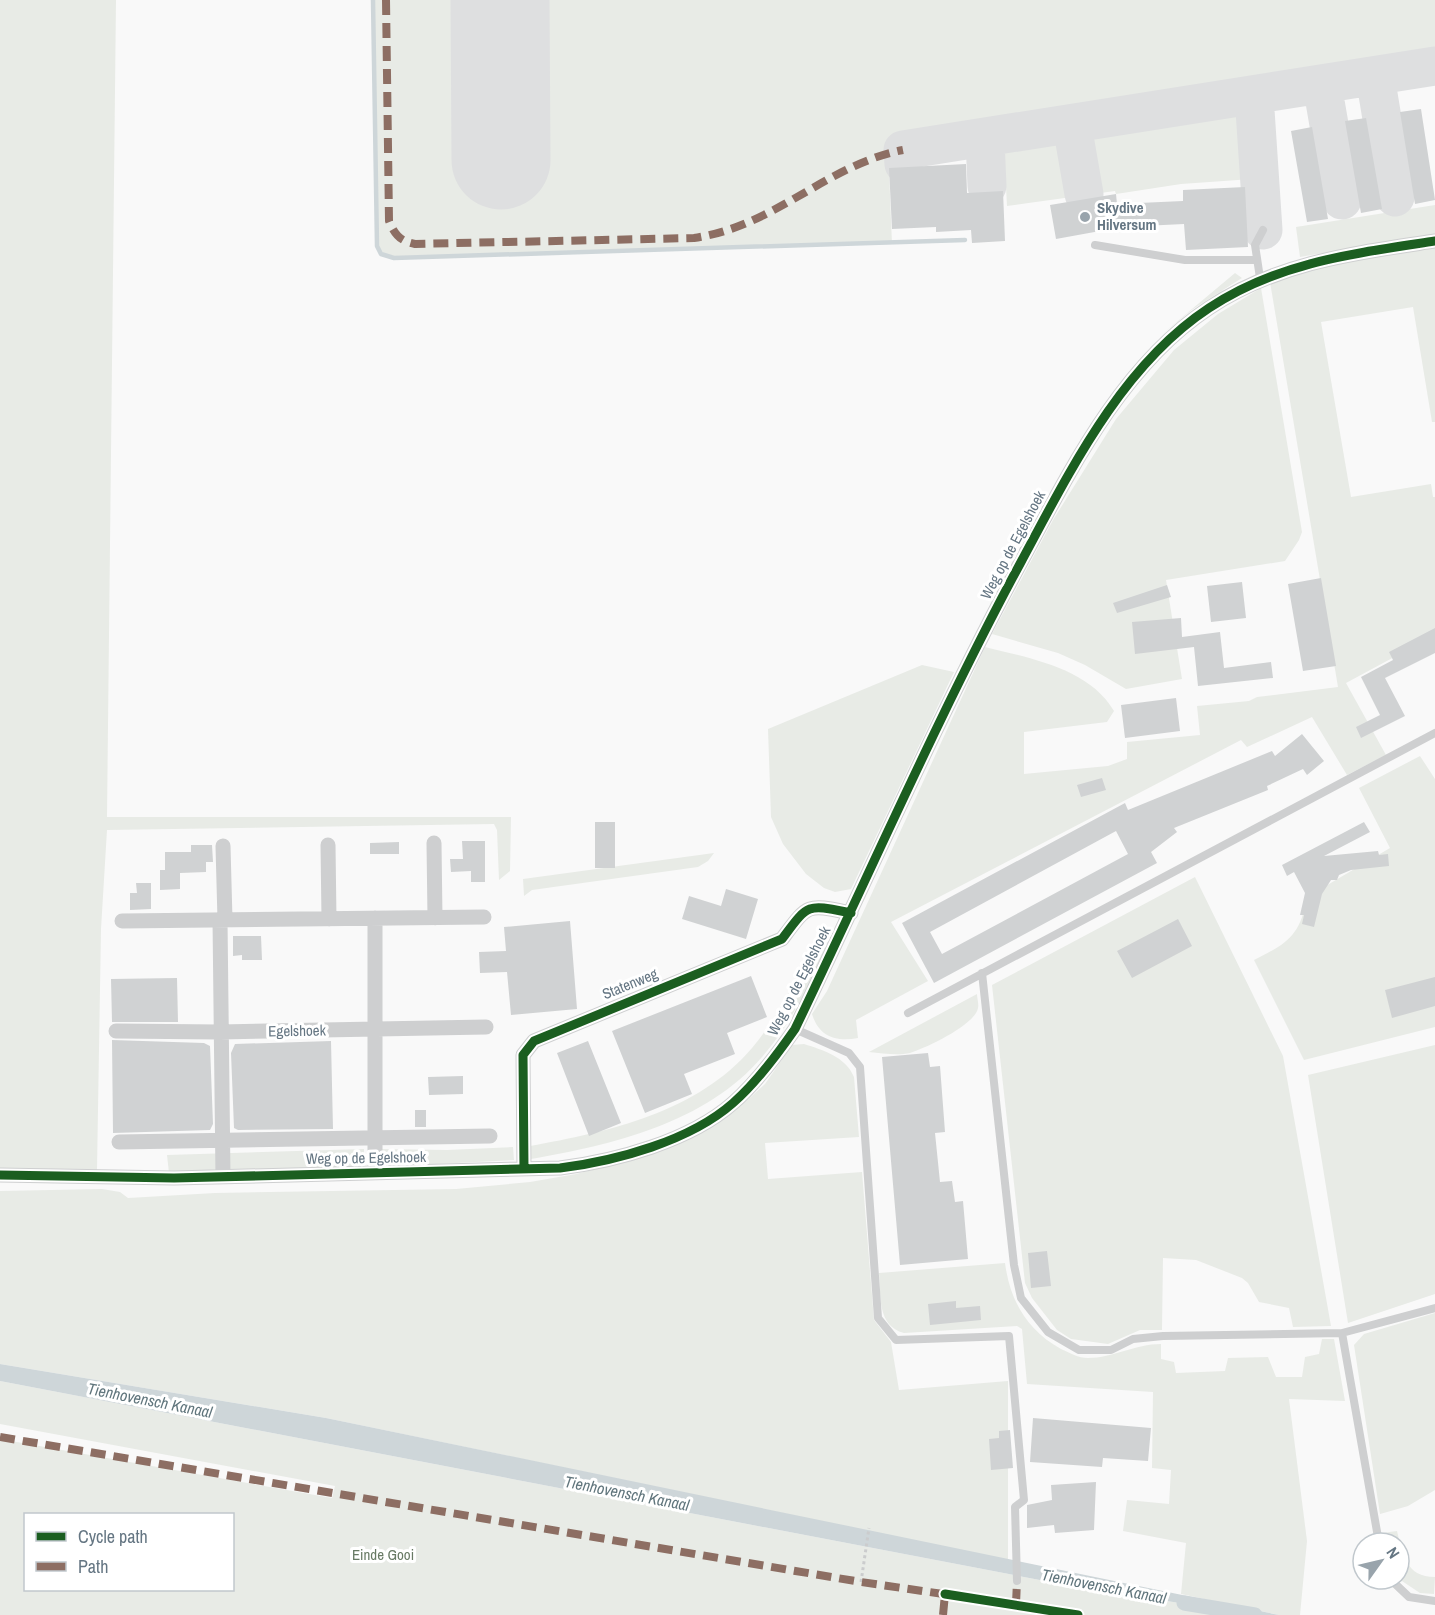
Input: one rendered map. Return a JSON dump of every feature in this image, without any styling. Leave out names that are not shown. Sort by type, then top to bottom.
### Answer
[{"type":"street","name":"Weg op de Egelshoek","points":[[0,1175],[223,1177],[524,1169],[596,1163],[647,1149],[706,1121],[733,1103],[772,1062],[795,1029],[965,667],[1064,483],[1110,410],[1159,349],[1208,308],[1260,278],[1325,258],[1435,241]]},
{"type":"street","points":[[434,843],[435,918]]},
{"type":"street","points":[[328,845],[329,919]]},
{"type":"street","points":[[223,846],[220,1032],[223,1177]]},
{"type":"street","name":"Statenweg","points":[[524,1169],[523,1055],[534,1041],[782,939],[802,912],[814,906],[850,913]]},
{"type":"street","points":[[122,921],[484,917]]},
{"type":"street","points":[[375,918],[375,1173]]},
{"type":"street","name":"Egelshoek","points":[[116,1031],[220,1032],[486,1027]]},
{"type":"street","points":[[119,1142],[490,1136]]},
{"type":"lane","points":[[1260,278],[1255,245],[1263,230]]},
{"type":"lane","points":[[1095,245],[1185,260],[1257,260]]},
{"type":"lane","points":[[908,1013],[1435,733]]},
{"type":"lane","points":[[982,973],[1014,1265],[1021,1298],[1048,1332],[1079,1350],[1111,1350],[1133,1339],[1163,1336],[1342,1333],[1435,1308]]},
{"type":"lane","points":[[795,1029],[849,1053],[860,1067],[878,1318],[896,1340],[1009,1336],[1024,1500],[1015,1507],[1017,1581]]},
{"type":"lane","points":[[1342,1333],[1377,1531]]},
{"type":"lane","points":[[1403,1591],[1409,1597],[1435,1601]]},
{"type":"path","points":[[861,1582],[868,1528]]},
{"type":"green space","points":[[0,0],[116,0],[107,817],[511,817],[510,871],[499,880],[497,830],[494,824],[107,830],[101,929],[97,1170],[0,1172]]},
{"type":"green space","points":[[373,0],[1435,0],[1435,60],[1246,93],[1252,179],[1181,184],[1116,194],[1115,191],[1007,206],[1003,129],[888,146],[892,244],[394,258],[381,254],[377,246]]},
{"type":"green space","points":[[1435,205],[1435,234],[1300,257],[1296,227]]},
{"type":"green space","points":[[1435,248],[1435,422],[1432,422],[1413,307],[1321,322],[1351,497],[1431,484],[1433,497],[1435,497],[1435,635],[1346,683],[1386,755],[1347,775],[1312,717],[1247,747],[1241,740],[891,922],[928,981],[856,1020],[858,1038],[836,1038],[824,1033],[812,1014],[827,991],[985,647],[1039,661],[1074,675],[1103,696],[1114,711],[1107,722],[1024,732],[1024,774],[1108,766],[1127,759],[1127,742],[1200,735],[1197,706],[1249,701],[1257,697],[1338,687],[1270,282],[1327,264]]},
{"type":"green space","points":[[1235,273],[1242,278],[1193,309],[1161,335]]},
{"type":"green space","points":[[1261,288],[1302,532],[1285,561],[1166,580],[1182,679],[1126,689],[1085,665],[1058,653],[992,634],[1053,520],[1116,419],[1174,350],[1218,314]]},
{"type":"green space","points":[[922,665],[954,672],[851,889],[835,892],[824,888],[806,874],[783,844],[771,817],[768,729]]},
{"type":"green space","points":[[1420,756],[1435,779],[1435,1027],[1304,1060],[1254,960],[1291,937],[1301,921],[1307,897],[1390,848],[1359,788]]},
{"type":"green space","points":[[714,853],[708,861],[698,867],[532,890],[524,896],[523,879]]},
{"type":"green space","points":[[1195,877],[1283,1056],[1331,1326],[1293,1327],[1289,1308],[1259,1302],[1248,1283],[1242,1278],[1196,1260],[1163,1258],[1162,1330],[1140,1330],[1108,1344],[1071,1339],[1057,1330],[1032,1298],[1025,1283],[992,985]]},
{"type":"green space","points":[[828,942],[800,1002],[782,1031],[762,1057],[739,1080],[714,1099],[656,1128],[593,1146],[531,1159],[530,1146],[620,1126],[650,1116],[706,1088],[730,1070],[752,1048],[783,1003],[809,950]]},
{"type":"green space","points":[[977,994],[978,1006],[975,1015],[938,1041],[905,1054],[869,1052]]},
{"type":"green space","points":[[804,1044],[833,1055],[850,1070],[854,1077],[859,1137],[765,1143],[768,1179],[862,1172],[874,1320],[891,1342],[899,1390],[1008,1381],[1008,1560],[326,1418],[0,1364],[0,1191],[102,1189],[120,1192],[128,1198],[215,1193],[456,1189],[530,1182],[576,1174],[617,1164],[745,1102],[765,1084],[792,1045]]},
{"type":"green space","points":[[1435,1045],[1435,1294],[1348,1323],[1308,1075]]},
{"type":"green space","points":[[513,1147],[514,1160],[379,1167],[379,1149],[447,1150]]},
{"type":"green space","points":[[364,1149],[364,1167],[169,1173],[167,1155]]},
{"type":"green space","points":[[1005,1263],[1007,1277],[1016,1302],[1030,1323],[1039,1333],[1061,1349],[1081,1357],[1106,1356],[1142,1346],[1161,1344],[1161,1359],[1174,1362],[1176,1373],[1225,1371],[1228,1358],[1268,1357],[1276,1377],[1302,1377],[1305,1357],[1319,1354],[1322,1339],[1334,1339],[1345,1401],[1289,1399],[1307,1541],[1300,1615],[1279,1615],[1181,1594],[1186,1543],[1123,1531],[1127,1500],[1169,1504],[1171,1470],[1152,1468],[1153,1392],[1027,1384],[1022,1329],[1017,1326],[904,1333],[889,1324],[885,1317],[882,1309],[879,1273]]},
{"type":"green space","points":[[1435,1313],[1435,1490],[1408,1506],[1380,1514],[1354,1345],[1364,1334]]},
{"type":"green space","name":"Einde Gooi","points":[[0,1381],[1066,1585],[1255,1615],[0,1615],[0,1439],[332,1498],[335,1486],[0,1424]]},
{"type":"green space","points":[[1411,1568],[1425,1576],[1435,1577],[1434,1594],[1420,1593],[1411,1587]]},
{"type":"water","points":[[0,1364],[326,1418],[1279,1615],[1255,1615],[1066,1585],[0,1381]]},
{"type":"building","points":[[1421,109],[1435,200],[1415,204],[1400,112]]},
{"type":"building","points":[[1366,118],[1382,209],[1361,213],[1345,121]]},
{"type":"building","points":[[1312,127],[1328,219],[1307,222],[1291,131]]},
{"type":"building","points":[[966,164],[967,193],[1003,191],[1005,241],[972,243],[971,230],[936,232],[936,227],[892,229],[889,168]]},
{"type":"building","points":[[1245,187],[1248,247],[1186,250],[1184,224],[1122,227],[1056,239],[1050,205],[1116,194],[1117,204],[1183,201],[1183,190]]},
{"type":"building","points":[[1321,578],[1336,666],[1303,671],[1288,584]]},
{"type":"building","points":[[1242,582],[1246,618],[1211,622],[1207,586]]},
{"type":"building","points":[[1167,585],[1171,597],[1117,613],[1113,603]]},
{"type":"building","points":[[1181,618],[1182,637],[1220,632],[1224,668],[1271,662],[1273,678],[1198,686],[1194,647],[1135,654],[1132,622]]},
{"type":"building","points":[[1435,628],[1435,653],[1385,678],[1405,716],[1361,738],[1356,727],[1380,715],[1361,677],[1393,660],[1389,652]]},
{"type":"building","points":[[1176,698],[1180,731],[1125,738],[1121,705]]},
{"type":"building","points":[[1302,734],[1324,761],[1307,775],[1303,769],[1267,786],[1268,790],[1174,828],[1177,832],[1151,852],[1157,863],[934,983],[902,923],[1125,803],[1128,810],[1272,751],[1275,756]],"holes":[[[1116,831],[1128,854],[942,954],[930,932]]]},
{"type":"building","points":[[1102,778],[1106,790],[1081,797],[1077,785]]},
{"type":"building","points":[[595,822],[615,822],[615,868],[595,868]]},
{"type":"building","points":[[1364,822],[1370,832],[1324,856],[1378,851],[1379,855],[1388,854],[1389,866],[1351,870],[1339,875],[1337,880],[1331,880],[1322,894],[1314,927],[1302,924],[1304,915],[1300,915],[1305,893],[1294,872],[1287,876],[1282,865]]},
{"type":"building","points":[[462,841],[485,841],[485,882],[471,882],[471,871],[451,872],[450,859],[463,859]]},
{"type":"building","points":[[399,842],[399,854],[370,854],[370,843]]},
{"type":"building","points":[[191,845],[212,845],[213,862],[206,862],[206,872],[180,873],[180,889],[160,890],[160,870],[165,870],[165,852],[191,852]]},
{"type":"building","points":[[136,883],[151,883],[151,909],[130,910],[130,893],[137,893]]},
{"type":"building","points":[[726,889],[758,899],[746,939],[682,919],[689,896],[721,906]]},
{"type":"building","points":[[1178,919],[1192,946],[1132,978],[1117,951]]},
{"type":"building","points":[[570,921],[577,1009],[511,1015],[507,972],[480,973],[479,952],[506,951],[504,927]]},
{"type":"building","points":[[233,936],[261,936],[262,960],[242,960],[242,955],[233,956]]},
{"type":"building","points":[[751,976],[767,1017],[727,1033],[735,1054],[684,1074],[692,1094],[645,1113],[612,1031]]},
{"type":"building","points":[[1435,977],[1435,1006],[1392,1018],[1385,990]]},
{"type":"building","points":[[177,978],[178,1022],[112,1022],[111,979]]},
{"type":"building","points":[[112,1040],[204,1043],[210,1046],[213,1124],[210,1130],[113,1133]]},
{"type":"building","points":[[331,1041],[333,1129],[238,1130],[234,1128],[231,1053],[235,1044]]},
{"type":"building","points":[[588,1041],[621,1123],[589,1136],[557,1053]]},
{"type":"building","points":[[928,1053],[930,1067],[940,1066],[945,1132],[935,1133],[940,1182],[952,1181],[955,1202],[963,1201],[968,1259],[900,1265],[882,1057]]},
{"type":"building","points":[[463,1076],[463,1094],[429,1095],[428,1077]]},
{"type":"building","points":[[415,1110],[426,1110],[426,1127],[415,1127]]},
{"type":"building","points":[[1047,1251],[1051,1286],[1031,1288],[1028,1253]]},
{"type":"building","points":[[956,1301],[956,1308],[980,1306],[981,1320],[930,1325],[928,1304]]},
{"type":"building","points":[[1033,1418],[1151,1428],[1148,1461],[1103,1458],[1102,1467],[1030,1462]]},
{"type":"building","points":[[1010,1430],[1013,1468],[991,1470],[989,1439],[999,1438],[999,1431]]},
{"type":"building","points":[[1096,1482],[1094,1530],[1055,1533],[1054,1525],[1027,1528],[1027,1505],[1052,1500],[1051,1485]]},
{"type":"waterway","points":[[373,0],[377,246],[381,254],[394,258],[965,240]]},
{"type":"waterway","name":"Tienhovensch Kanaal","points":[[1184,1603],[1255,1615]]},
{"type":"taxiway","points":[[904,164],[903,150],[1435,66]]},
{"type":"taxiway","points":[[1375,76],[1395,197]]},
{"type":"taxiway","points":[[1322,84],[1342,200]]},
{"type":"taxiway","points":[[1254,95],[1263,230]]},
{"type":"taxiway","points":[[1072,125],[1084,194]]},
{"type":"taxiway","points":[[985,139],[987,186]]},
{"type":"runway","points":[[500,0],[501,160]]},
{"type":"marked path","points":[[386,0],[389,221],[399,237],[410,243],[694,238],[750,221],[849,168],[903,150]]},
{"type":"marked path","points":[[0,1437],[950,1595]]},
{"type":"marked path","points":[[1016,1604],[1017,1581]]},
{"type":"marked path","points":[[943,1615],[945,1594]]},
{"type":"cycle path","points":[[0,1175],[174,1178],[560,1168],[605,1160],[651,1147],[696,1128],[716,1116],[750,1086],[795,1029],[933,735],[991,619],[1079,457],[1100,423],[1149,359],[1209,308],[1235,292],[1262,280],[1347,255],[1435,241]]},
{"type":"cycle path","points":[[524,1169],[523,1055],[534,1041],[782,939],[798,918],[810,909],[825,908],[851,913]]},
{"type":"cycle path","points":[[945,1594],[1078,1615]]},
{"type":"place","name":"Skydive Hilversum","points":[[1085,217]]}]
